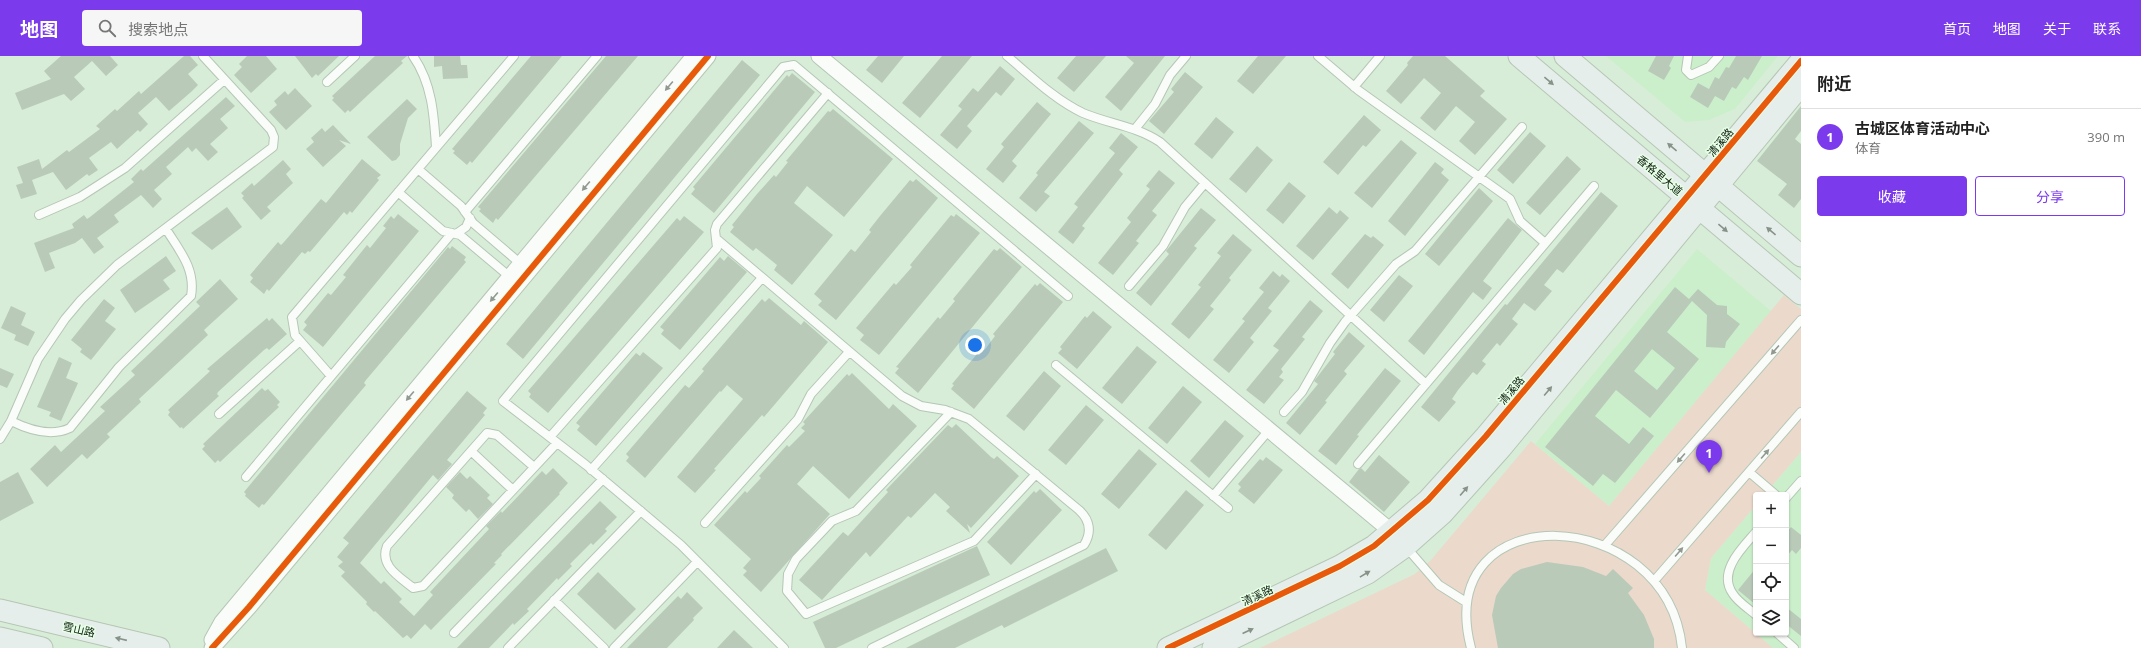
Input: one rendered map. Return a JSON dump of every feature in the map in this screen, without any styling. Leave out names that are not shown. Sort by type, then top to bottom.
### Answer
[{"type":"street","points":[[208,648],[222,622],[694,56]]},
{"type":"street","points":[[212,648],[249,607],[708,56]]},
{"type":"street","points":[[819,56],[1399,539]]},
{"type":"street","name":"香格里大道","points":[[1519,56],[1801,294]]},
{"type":"street","points":[[1565,56],[1801,256]]},
{"type":"street","name":"清溪路","points":[[1213,648],[1350,583],[1399,539],[1444,485],[1693,202],[1801,61]]},
{"type":"street","name":"清溪路","points":[[1711,180],[1801,85]]},
{"type":"street","name":"清溪路","points":[[1168,648],[1399,539]]},
{"type":"street","name":"雪山路","points":[[0,610],[159,648]]},
{"type":"street","points":[[0,638],[42,648]]},
{"type":"lane","points":[[0,439],[11,421],[38,359],[65,319],[97,283],[117,265],[272,147],[274,137],[271,130],[203,56]]},
{"type":"lane","points":[[326,82],[355,56]]},
{"type":"lane","points":[[412,56],[430,93],[433,109],[436,147]]},
{"type":"lane","points":[[331,376],[295,335],[292,317],[514,56]]},
{"type":"lane","points":[[246,477],[454,233],[466,227],[468,215],[597,56]]},
{"type":"lane","points":[[1007,56],[1072,107],[1094,117],[1135,129],[1160,142],[1426,384]]},
{"type":"lane","points":[[1135,129],[1155,104],[1170,75],[1186,56]]},
{"type":"lane","points":[[1318,56],[1354,87],[1510,199],[1520,221],[1545,243]]},
{"type":"lane","points":[[1354,87],[1380,56]]},
{"type":"lane","points":[[1688,56],[1686,70],[1692,75],[1709,67],[1719,56]]},
{"type":"lane","points":[[784,648],[697,562],[641,511],[557,442],[503,401],[783,67],[794,65],[1068,296]]},
{"type":"lane","points":[[39,215],[80,197],[125,168],[224,80]]},
{"type":"lane","points":[[550,437],[717,248],[718,240],[715,230],[717,224],[828,93]]},
{"type":"lane","points":[[1284,412],[1302,392],[1330,343],[1351,315],[1396,264],[1415,250],[1522,127]]},
{"type":"lane","points":[[418,169],[461,206],[473,223],[521,264]]},
{"type":"lane","points":[[1130,286],[1163,246],[1185,207],[1205,183]]},
{"type":"lane","points":[[1358,464],[1594,186]]},
{"type":"lane","points":[[398,192],[444,231],[460,235],[510,277]]},
{"type":"lane","points":[[11,421],[38,431],[60,432],[70,428],[119,367],[191,296],[193,280],[189,266],[166,229]]},
{"type":"lane","points":[[718,240],[902,396],[914,403],[951,412],[969,419],[1084,514],[1089,527],[1087,540],[1084,545],[872,648]]},
{"type":"lane","points":[[591,470],[762,278]]},
{"type":"lane","points":[[1604,546],[1801,320]]},
{"type":"lane","points":[[218,414],[300,341]]},
{"type":"lane","points":[[704,523],[798,419],[811,394],[849,352]]},
{"type":"lane","points":[[1056,365],[1228,508]]},
{"type":"lane","points":[[951,412],[856,511],[832,521],[796,559],[788,574],[787,591],[806,614],[974,541],[1036,474]]},
{"type":"lane","points":[[1654,582],[1801,412]]},
{"type":"lane","points":[[1213,496],[1269,430]]},
{"type":"lane","points":[[534,467],[497,435],[487,433],[387,546],[384,557],[387,565],[413,588],[423,586],[513,490],[557,442]]},
{"type":"lane","points":[[471,451],[513,490]]},
{"type":"lane","points":[[1750,472],[1773,492]]},
{"type":"lane","points":[[454,633],[603,479]]},
{"type":"lane","points":[[1789,495],[1801,481]]},
{"type":"lane","points":[[508,648],[641,511]]},
{"type":"lane","points":[[1470,648],[1466,628],[1466,602],[1471,586],[1487,562],[1502,549],[1520,540],[1546,535],[1573,537],[1604,546],[1637,565],[1654,582],[1668,602],[1675,617],[1682,648]]},
{"type":"lane","points":[[1753,535],[1737,554],[1731,566],[1728,578],[1733,595],[1753,612]]},
{"type":"lane","points":[[1399,539],[1439,585],[1466,602]]},
{"type":"lane","points":[[614,648],[697,562]]},
{"type":"lane","points":[[554,600],[604,648]]},
{"type":"lane","points":[[1780,636],[1794,648]]},
{"type":"shaded area","points":[[1606,56],[1778,56],[1735,109],[1709,120],[1685,122]]},
{"type":"shaded area","points":[[1697,249],[1771,311],[1609,506],[1535,444]]},
{"type":"shaded area","points":[[1784,295],[1801,309],[1801,452],[1767,492],[1753,492],[1753,509],[1711,558],[1705,590],[1753,631],[1753,636],[1759,636],[1773,648],[1260,648],[1415,574],[1431,560],[1531,441],[1609,506]]},
{"type":"shaded area","points":[[1801,452],[1801,648],[1773,648],[1759,636],[1789,636],[1789,492],[1767,492]]},
{"type":"shaded area","points":[[1753,509],[1753,631],[1705,590],[1711,558]]},
{"type":"building","points":[[61,56],[110,56],[118,65],[106,76],[92,61],[74,77],[85,89],[71,101],[64,94],[22,110],[15,93],[51,79],[44,71]]},
{"type":"building","points":[[184,56],[190,56],[198,65],[188,74],[198,85],[191,92],[169,111],[156,97],[138,113],[148,124],[140,132],[138,130],[117,149],[111,142],[89,158],[98,170],[89,176],[87,174],[66,190],[53,172],[32,180],[37,194],[21,199],[16,185],[23,183],[17,167],[39,159],[42,169],[67,150],[69,152],[100,129],[96,126],[115,109],[117,111],[139,91],[141,94]]},
{"type":"building","points":[[247,56],[266,56],[277,69],[251,93],[234,75],[242,67],[239,64]]},
{"type":"building","points":[[295,56],[339,56],[318,76],[316,74],[312,78]]},
{"type":"building","points":[[375,56],[407,56],[401,61],[403,63],[350,112],[348,110],[345,113],[332,100],[334,98],[332,96]]},
{"type":"building","points":[[434,56],[460,56],[461,65],[467,65],[468,78],[443,79],[442,66],[434,67]]},
{"type":"building","points":[[531,56],[562,56],[472,163],[470,161],[467,165],[453,153],[455,151],[452,149]]},
{"type":"building","points":[[606,56],[638,56],[498,220],[496,218],[493,223],[479,211],[481,209],[478,207]]},
{"type":"building","points":[[878,56],[904,56],[882,83],[866,70]]},
{"type":"building","points":[[942,56],[972,56],[920,118],[902,103]]},
{"type":"building","points":[[1076,56],[1106,56],[1074,92],[1057,78]]},
{"type":"building","points":[[1126,56],[1165,56],[1121,111],[1105,97],[1134,63]]},
{"type":"building","points":[[1258,56],[1286,56],[1253,94],[1237,81]]},
{"type":"building","points":[[1413,56],[1445,56],[1485,91],[1480,96],[1507,119],[1475,155],[1459,141],[1475,122],[1456,106],[1435,131],[1420,118],[1441,93],[1424,78],[1401,104],[1386,91],[1408,65],[1407,63]]},
{"type":"building","points":[[1656,56],[1674,56],[1669,66],[1671,68],[1664,80],[1648,71]]},
{"type":"building","points":[[1736,56],[1762,56],[1748,80],[1744,77],[1736,89],[1732,87],[1724,101],[1715,96],[1708,108],[1690,97],[1698,83],[1709,89],[1715,77],[1719,79],[1726,67],[1729,68]]},
{"type":"building","points":[[742,60],[760,75],[523,359],[506,344]]},
{"type":"building","points":[[1000,66],[1015,79],[1001,96],[996,92],[967,126],[972,131],[957,149],[940,135],[962,109],[958,106],[973,88],[978,92]]},
{"type":"building","points":[[1185,72],[1203,87],[1164,134],[1149,121],[1174,92],[1171,89]]},
{"type":"building","points":[[792,73],[815,92],[714,213],[691,194],[695,189],[693,187],[787,75],[789,77]]},
{"type":"building","points":[[295,88],[312,106],[286,130],[269,112],[277,105],[274,101],[285,91],[288,95]]},
{"type":"building","points":[[226,97],[235,106],[220,119],[228,128],[210,144],[218,152],[208,161],[196,148],[192,152],[188,147],[166,167],[172,174],[154,190],[162,199],[153,208],[141,195],[114,215],[119,222],[97,238],[104,247],[94,254],[82,238],[75,243],[49,253],[55,268],[45,272],[34,243],[74,228],[72,224],[84,215],[87,219],[90,217],[134,182],[131,179],[141,169],[143,171]]},
{"type":"building","points":[[407,99],[417,109],[408,118],[400,144],[400,155],[396,160],[392,161],[367,137]]},
{"type":"building","points":[[1037,102],[1051,114],[1012,161],[1017,166],[1003,183],[986,169],[1004,147],[1001,144]]},
{"type":"building","points":[[1801,106],[1801,131],[1795,139],[1801,144],[1801,199],[1794,208],[1778,195],[1787,184],[1757,161]]},
{"type":"building","points":[[833,109],[893,159],[844,217],[807,186],[794,203],[833,235],[792,285],[774,270],[777,265],[756,248],[753,251],[730,232],[734,227],[732,225],[757,194],[774,175],[776,177],[788,162],[786,161],[828,111],[830,112]]},
{"type":"building","points":[[1364,115],[1381,130],[1366,147],[1363,145],[1338,175],[1323,162]]},
{"type":"building","points":[[1216,117],[1234,132],[1212,159],[1194,144]]},
{"type":"building","points":[[1079,121],[1094,133],[1044,192],[1050,196],[1036,212],[1019,198],[1038,175],[1036,173]]},
{"type":"building","points":[[333,125],[351,144],[339,140],[346,146],[323,167],[306,149],[314,142],[311,138],[322,128],[325,132]]},
{"type":"building","points":[[1530,132],[1546,146],[1513,184],[1497,170]]},
{"type":"building","points":[[1121,133],[1138,147],[1119,170],[1123,174],[1082,226],[1085,228],[1073,244],[1058,232],[1078,207],[1074,204],[1115,153],[1109,148]]},
{"type":"building","points":[[1401,140],[1417,153],[1372,208],[1354,193]]},
{"type":"building","points":[[1257,146],[1273,160],[1246,193],[1229,179]]},
{"type":"building","points":[[1567,156],[1581,169],[1540,215],[1526,203]]},
{"type":"building","points":[[362,159],[381,175],[377,178],[379,180],[352,213],[350,211],[347,215],[344,212],[310,252],[308,251],[305,254],[302,252],[269,291],[267,289],[264,294],[250,282],[253,278],[250,275],[278,242],[281,245],[284,242],[321,199],[326,203]]},
{"type":"building","points":[[283,160],[291,169],[286,174],[293,183],[267,207],[271,211],[261,220],[242,198],[244,196],[241,193],[252,183],[254,186]]},
{"type":"building","points":[[1435,162],[1444,169],[1441,173],[1449,180],[1405,236],[1388,221]]},
{"type":"building","points":[[1159,170],[1175,183],[1152,211],[1157,215],[1136,241],[1139,243],[1113,275],[1098,263],[1131,222],[1127,218],[1150,189],[1146,186]]},
{"type":"building","points":[[916,179],[938,198],[836,320],[818,305],[822,301],[814,294],[851,249],[855,252],[871,232],[869,230],[910,180],[913,182]]},
{"type":"building","points":[[1289,182],[1306,196],[1283,224],[1266,210]]},
{"type":"building","points":[[1479,188],[1493,201],[1439,266],[1425,254]]},
{"type":"building","points":[[1601,192],[1618,206],[1563,273],[1557,269],[1544,285],[1552,291],[1535,311],[1524,303],[1512,319],[1518,324],[1500,346],[1497,343],[1482,361],[1486,364],[1477,375],[1473,372],[1458,390],[1452,399],[1456,402],[1439,422],[1421,407],[1505,304],[1507,305]]},
{"type":"building","points":[[227,207],[242,227],[212,250],[191,233]]},
{"type":"building","points":[[1329,207],[1337,214],[1340,210],[1349,218],[1313,260],[1296,246]]},
{"type":"building","points":[[1201,208],[1216,220],[1194,246],[1197,248],[1151,306],[1136,293],[1169,254],[1166,251]]},
{"type":"building","points":[[398,214],[419,231],[323,347],[303,330],[307,325],[304,322],[328,293],[331,295],[346,277],[343,275],[367,245],[370,248],[386,228],[383,226],[391,216],[394,219]]},
{"type":"building","points":[[956,214],[980,233],[879,355],[860,340],[864,335],[856,328],[894,283],[896,285],[912,267],[910,265],[951,215],[954,217]]},
{"type":"building","points":[[684,216],[704,232],[548,413],[529,397],[531,394],[528,391],[677,218],[680,221]]},
{"type":"building","points":[[1508,218],[1522,230],[1483,281],[1492,288],[1483,300],[1473,292],[1424,355],[1408,341]]},
{"type":"building","points":[[1233,234],[1252,250],[1229,278],[1231,280],[1210,306],[1214,309],[1189,339],[1171,324],[1201,287],[1198,285],[1221,256],[1217,253]]},
{"type":"building","points":[[1365,234],[1371,238],[1373,236],[1384,245],[1348,289],[1331,274]]},
{"type":"building","points":[[452,246],[466,257],[464,260],[466,262],[366,380],[364,383],[366,385],[264,505],[262,504],[259,508],[245,496],[246,494],[244,492],[448,247],[450,249]]},
{"type":"building","points":[[1000,248],[1022,267],[918,393],[895,373],[899,368],[896,367],[938,317],[940,319],[955,301],[953,299],[994,249],[997,251]]},
{"type":"building","points":[[166,256],[176,271],[163,280],[170,289],[135,313],[120,290]]},
{"type":"building","points":[[728,256],[747,272],[680,350],[661,334],[664,330],[660,327],[720,257],[724,261]]},
{"type":"building","points":[[1273,271],[1280,277],[1282,274],[1290,281],[1268,308],[1272,311],[1250,338],[1254,342],[1229,373],[1213,360],[1245,321],[1242,319],[1264,292],[1259,288]]},
{"type":"building","points":[[1399,275],[1413,286],[1384,322],[1370,310]]},
{"type":"building","points":[[220,279],[238,299],[204,330],[208,335],[139,399],[141,402],[107,434],[110,437],[87,459],[82,454],[47,487],[30,469],[55,445],[61,452],[105,411],[100,407],[135,375],[131,371],[200,306],[196,302]]},
{"type":"building","points":[[1040,283],[1063,302],[974,409],[951,389],[954,385],[952,384],[977,354],[979,355],[986,348],[995,336],[993,334],[1035,284],[1037,286]]},
{"type":"building","points":[[1675,287],[1689,299],[1698,289],[1717,305],[1727,306],[1727,314],[1740,324],[1726,342],[1725,348],[1706,347],[1707,315],[1692,301],[1667,332],[1699,359],[1650,418],[1616,390],[1595,416],[1629,444],[1643,427],[1654,436],[1615,483],[1603,474],[1593,486],[1545,447]],"holes":[[[1652,349],[1675,368],[1657,390],[1634,371]]]},
{"type":"building","points":[[769,298],[801,325],[804,321],[828,342],[764,417],[762,415],[714,469],[716,470],[695,493],[677,477],[743,399],[727,385],[721,392],[720,391],[645,478],[626,461],[629,457],[626,454],[685,385],[689,388],[704,371],[702,369],[762,299],[765,302]]},
{"type":"building","points":[[104,299],[115,308],[105,321],[116,329],[91,360],[80,352],[82,349],[71,340]]},
{"type":"building","points":[[1310,300],[1323,311],[1302,337],[1305,339],[1281,369],[1283,372],[1279,377],[1284,380],[1264,404],[1246,390],[1279,350],[1273,346]]},
{"type":"building","points":[[11,306],[26,313],[21,325],[35,332],[28,346],[14,340],[16,335],[1,328]]},
{"type":"building","points":[[1093,311],[1112,327],[1077,369],[1058,353],[1062,349],[1060,347],[1085,316],[1087,318]]},
{"type":"building","points":[[267,318],[269,321],[272,318],[287,334],[269,350],[267,348],[264,350],[218,392],[217,394],[219,396],[183,429],[182,427],[180,428],[168,415],[170,412],[168,410],[210,371],[207,369]]},
{"type":"building","points":[[1349,332],[1365,346],[1344,371],[1347,374],[1325,401],[1327,402],[1300,435],[1286,423],[1318,384],[1314,381],[1335,354],[1333,352]]},
{"type":"building","points":[[1137,346],[1157,362],[1122,404],[1102,388]]},
{"type":"building","points":[[643,352],[663,368],[596,446],[577,430],[580,426],[576,423],[636,353],[640,356]]},
{"type":"building","points":[[59,357],[72,363],[66,378],[78,383],[61,421],[49,416],[51,412],[37,407]]},
{"type":"building","points":[[0,368],[14,374],[7,388],[0,385]]},
{"type":"building","points":[[1385,368],[1401,381],[1357,435],[1359,436],[1336,465],[1318,451]]},
{"type":"building","points":[[1044,371],[1061,386],[1024,431],[1006,416]]},
{"type":"building","points":[[852,373],[889,409],[893,404],[917,426],[849,499],[813,466],[797,484],[830,514],[761,592],[743,575],[747,571],[743,568],[751,559],[714,525],[745,491],[747,493],[761,478],[759,476],[787,445],[789,447],[805,431],[801,428],[805,424],[803,422],[847,374],[849,376]]},
{"type":"building","points":[[1183,386],[1202,402],[1167,444],[1148,428]]},
{"type":"building","points":[[262,388],[265,391],[268,389],[280,402],[277,405],[279,407],[220,462],[218,460],[215,463],[202,449],[205,446],[203,444]]},
{"type":"building","points":[[467,391],[487,408],[483,413],[485,415],[447,460],[452,464],[438,480],[433,475],[360,563],[381,584],[384,581],[402,599],[399,602],[414,616],[433,595],[430,592],[489,529],[486,526],[501,511],[502,513],[542,471],[546,475],[553,468],[568,483],[559,493],[560,494],[501,554],[502,555],[494,563],[496,564],[431,630],[425,624],[411,639],[407,635],[403,638],[366,604],[367,602],[341,576],[345,572],[338,566],[343,562],[337,557],[349,543],[343,538]]},
{"type":"building","points":[[1086,405],[1104,420],[1066,465],[1048,450]]},
{"type":"building","points":[[1225,420],[1244,436],[1209,478],[1190,461]]},
{"type":"building","points":[[956,424],[991,457],[994,459],[997,456],[1019,476],[971,528],[967,524],[970,533],[946,511],[950,507],[935,493],[911,518],[908,516],[870,557],[866,552],[822,600],[799,580],[843,532],[848,536],[888,492],[886,490],[948,425],[952,428]]},
{"type":"building","points":[[1139,449],[1157,464],[1119,509],[1101,494]]},
{"type":"building","points":[[1379,455],[1410,482],[1384,512],[1349,482],[1359,469],[1361,468],[1365,472]]},
{"type":"building","points":[[1266,457],[1283,470],[1254,504],[1238,491],[1241,487],[1238,484],[1260,459],[1263,461]]},
{"type":"building","points":[[18,472],[34,503],[0,521],[0,482]]},
{"type":"building","points":[[460,472],[467,479],[470,476],[490,495],[487,498],[493,504],[478,519],[469,509],[466,512],[452,498],[454,495],[446,487]]},
{"type":"building","points":[[1040,489],[1062,510],[1011,565],[987,542],[1034,491],[1036,493]]},
{"type":"building","points":[[1186,490],[1204,505],[1166,550],[1148,535]]},
{"type":"building","points":[[600,501],[617,517],[605,529],[607,531],[593,545],[591,543],[570,564],[572,566],[558,580],[557,578],[527,609],[529,611],[514,625],[513,623],[489,648],[457,648]]},
{"type":"building","points":[[1791,527],[1801,535],[1801,548],[1796,554],[1792,550],[1789,554],[1789,529]]},
{"type":"building","points":[[977,546],[990,575],[836,648],[825,648],[813,622]]},
{"type":"building","points":[[1106,548],[1118,571],[1004,628],[1002,625],[955,648],[906,648]]},
{"type":"building","points":[[1547,562],[1583,567],[1606,576],[1613,569],[1633,588],[1628,593],[1644,615],[1654,639],[1654,648],[1498,648],[1492,615],[1496,596],[1513,574],[1521,569]]},
{"type":"building","points":[[598,572],[636,609],[615,630],[577,594]]},
{"type":"building","points":[[1753,572],[1753,602],[1738,590]]},
{"type":"building","points":[[687,592],[703,608],[693,618],[694,620],[667,648],[627,648],[678,596],[681,599]]},
{"type":"building","points":[[1789,609],[1801,619],[1801,636],[1789,626]]},
{"type":"building","points":[[734,630],[753,648],[717,648]]},
{"type":"cycle path","points":[[212,648],[249,607],[708,56]]},
{"type":"cycle path","points":[[1168,648],[1340,566],[1374,546],[1428,500],[1486,436],[1801,61]]},
{"type":"place","name":"古城区体育活动中心","points":[[1709,473]]}]
